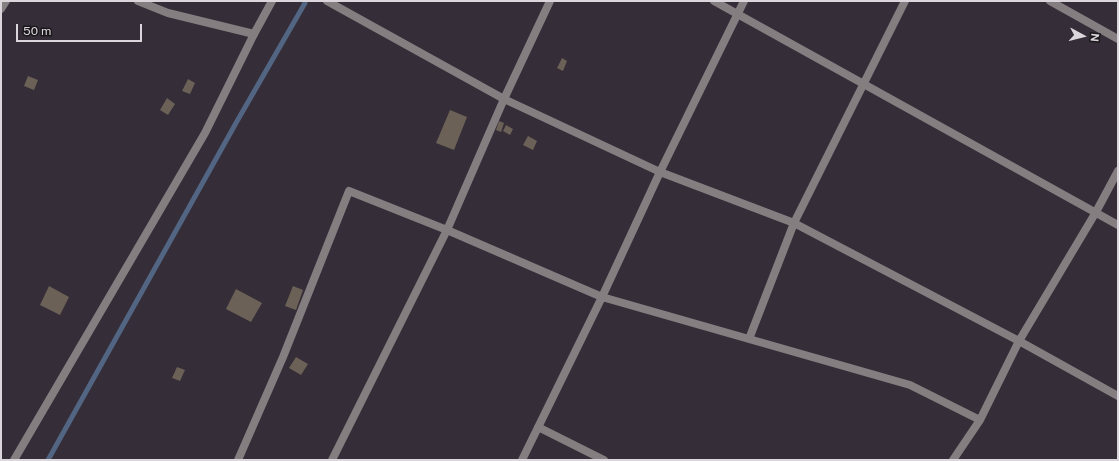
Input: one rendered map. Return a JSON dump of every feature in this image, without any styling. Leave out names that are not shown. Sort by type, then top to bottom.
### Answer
[{"type":"street","points":[[1,9],[6,1]]},
{"type":"street","points":[[138,1],[168,13],[254,34]]},
{"type":"street","points":[[14,460],[205,133],[272,1]]},
{"type":"street","points":[[327,1],[504,99],[660,172],[794,223],[1019,341],[1118,396]]},
{"type":"street","points":[[332,460],[447,230],[504,99],[550,1]]},
{"type":"street","points":[[714,1],[1118,225]]},
{"type":"street","points":[[522,460],[744,1]]},
{"type":"street","points":[[749,339],[794,223],[905,1]]},
{"type":"street","points":[[1050,1],[1118,39]]},
{"type":"street","points":[[954,460],[980,420],[1019,341],[1096,212],[1118,171]]},
{"type":"street","points":[[238,460],[283,357],[349,191],[447,230],[602,297],[910,385],[980,420]]},
{"type":"street","points":[[538,427],[604,460]]},
{"type":"building","points":[[562,58],[567,61],[563,71],[557,68]]},
{"type":"building","points":[[28,76],[38,80],[34,90],[24,86]]},
{"type":"building","points":[[188,79],[195,83],[190,94],[182,91]]},
{"type":"building","points":[[167,98],[175,104],[168,115],[160,110]]},
{"type":"building","points":[[450,110],[467,117],[454,150],[436,143]]},
{"type":"building","points":[[499,121],[504,123],[501,132],[496,130]]},
{"type":"building","points":[[506,125],[513,129],[510,135],[503,131]]},
{"type":"building","points":[[528,136],[537,141],[533,150],[523,145]]},
{"type":"building","points":[[49,286],[69,297],[60,315],[40,305]]},
{"type":"building","points":[[293,286],[303,290],[296,310],[285,306]]},
{"type":"building","points":[[236,289],[262,303],[251,322],[226,309]]},
{"type":"building","points":[[296,357],[308,364],[301,375],[289,368]]},
{"type":"building","points":[[177,367],[185,370],[180,381],[172,378]]},
{"type":"waterway","points":[[48,460],[236,123],[305,3]]}]
